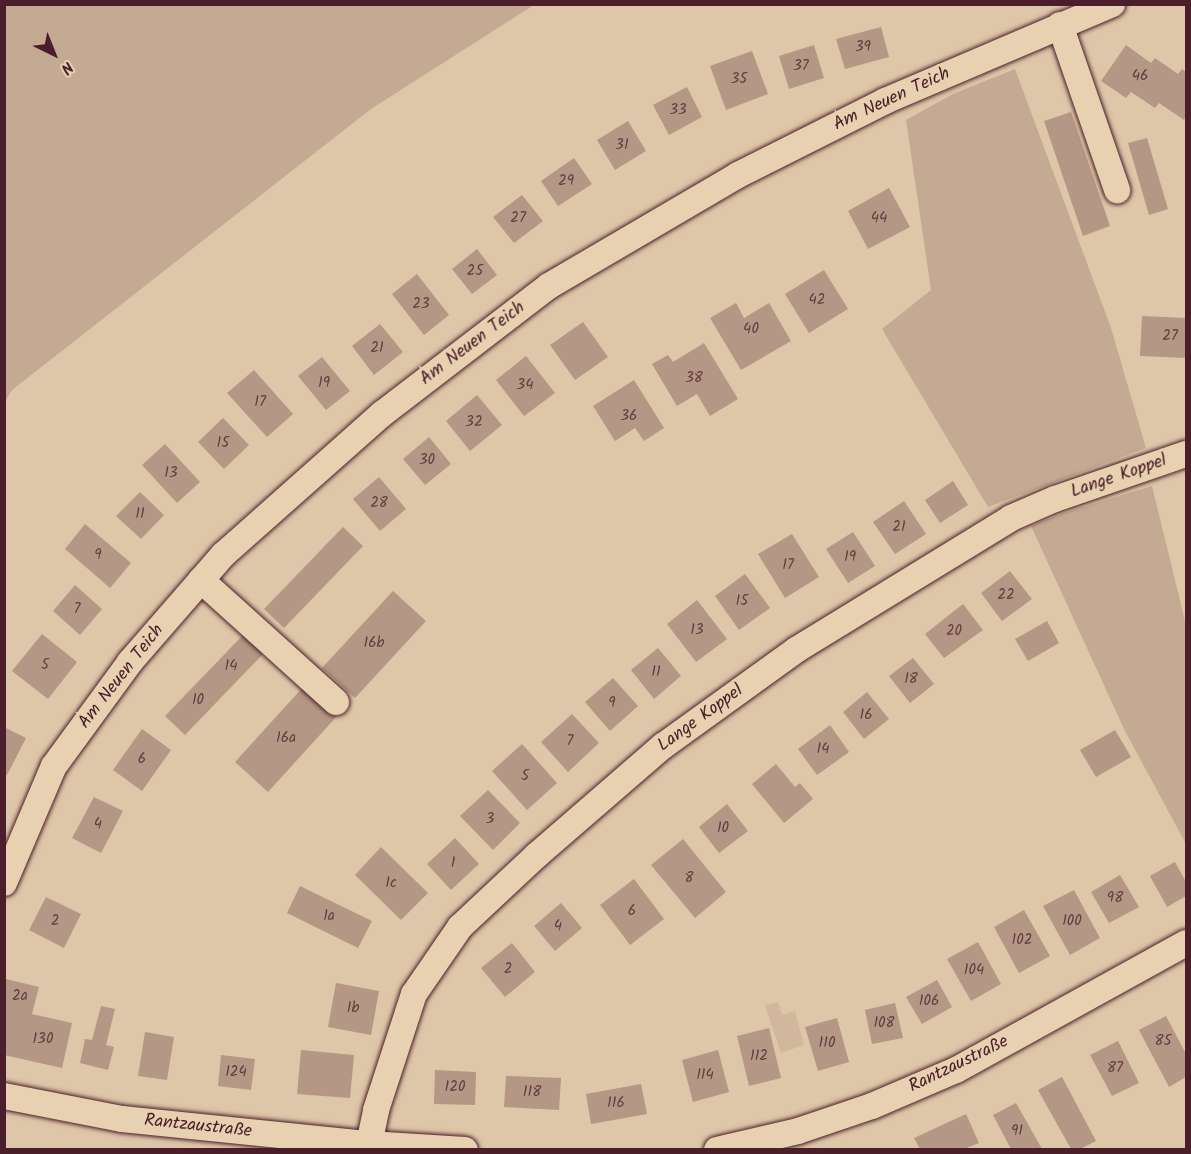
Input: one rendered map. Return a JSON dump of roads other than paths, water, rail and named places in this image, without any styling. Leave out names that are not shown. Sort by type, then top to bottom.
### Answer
[{"type":"street","name":"Am Neuen Teich","points":[[4,883],[54,766],[130,662],[223,555],[382,414],[549,286],[738,175],[885,101],[1112,4]]},
{"type":"street","points":[[1060,25],[1117,190]]},
{"type":"street","name":"Lange Koppel","points":[[369,1144],[376,1110],[414,994],[460,927],[537,855],[663,746],[796,650],[1011,519],[1055,499],[1186,454]]},
{"type":"street","points":[[201,580],[336,702]]},
{"type":"street","name":"Rantzaustraße","points":[[717,1149],[798,1131],[872,1106],[956,1070],[1186,943]]},
{"type":"street","name":"Rantzaustraße","points":[[4,1096],[122,1119],[369,1144],[465,1149]]}]
